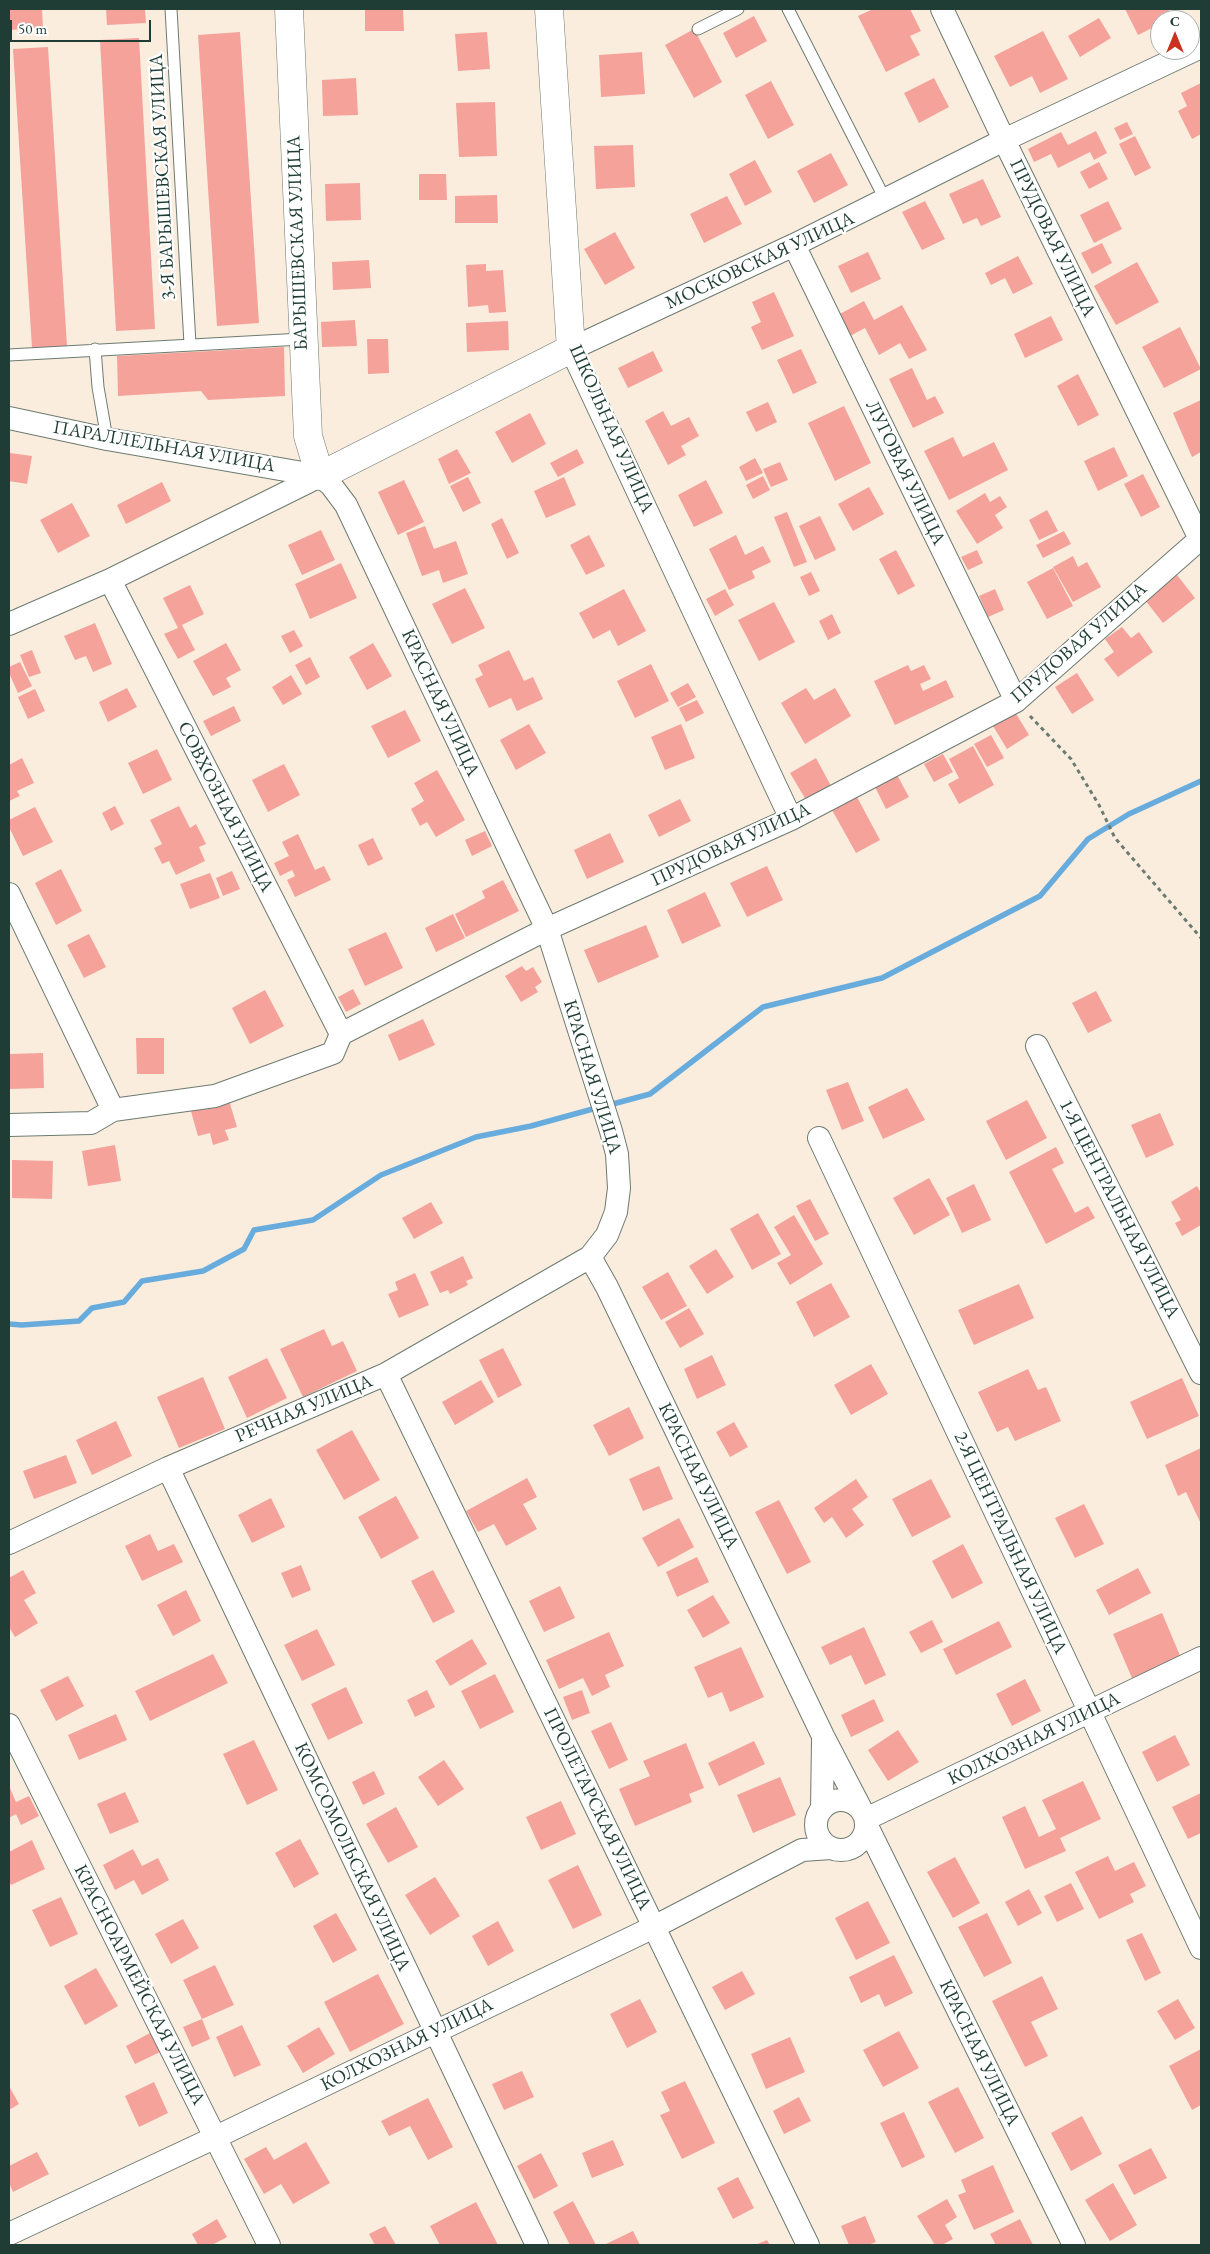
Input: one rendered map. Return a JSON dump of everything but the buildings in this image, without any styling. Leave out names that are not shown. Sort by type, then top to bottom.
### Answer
[{"type":"street","name":"БАРЫШЕВСКАЯ УЛИЦА","points":[[288,9],[308,436],[320,476]]},
{"type":"street","name":"ШКОЛЬНАЯ УЛИЦА","points":[[549,9],[571,349],[792,819]]},
{"type":"street","name":"ПРУДОВАЯ УЛИЦА","points":[[340,1034],[547,929],[792,819],[1016,701],[1200,538],[1004,140],[942,9]]},
{"type":"street","name":"МОСКОВСКАЯ УЛИЦА","points":[[320,476],[571,349],[794,245],[886,201],[1004,140],[1201,48]]},
{"type":"street","name":"ЛУГОВАЯ УЛИЦА","points":[[794,245],[1016,701]]},
{"type":"street","name":"ПАРАЛЛЕЛЬНАЯ УЛИЦА","points":[[9,418],[107,439],[320,476]]},
{"type":"street","points":[[9,624],[110,580],[320,476]]},
{"type":"street","name":"КРАСНАЯ УЛИЦА","points":[[320,476],[331,485],[346,505],[547,929],[617,1154],[619,1188],[616,1212],[607,1235],[590,1257],[607,1287],[823,1736],[865,1818],[884,1862],[1074,2245]]},
{"type":"street","name":"СОВХОЗНАЯ УЛИЦА","points":[[110,580],[340,1034]]},
{"type":"street","points":[[9,894],[113,1110]]},
{"type":"street","points":[[9,1125],[91,1123],[113,1110],[215,1096],[333,1052],[340,1034]]},
{"type":"street","name":"1-Я ЦЕНТРАЛЬНАЯ УЛИЦА","points":[[1037,1046],[1201,1373]]},
{"type":"street","name":"2-Я ЦЕНТРАЛЬНАЯ УЛИЦА","points":[[819,1138],[1201,1948]]},
{"type":"street","name":"РЕЧНАЯ УЛИЦА","points":[[9,1543],[168,1468],[386,1374],[590,1257]]},
{"type":"street","name":"ПРОЛЕТАРСКАЯ УЛИЦА","points":[[386,1374],[808,2245]]},
{"type":"street","name":"КОМСОМОЛЬСКАЯ УЛИЦА","points":[[168,1468],[537,2245]]},
{"type":"street","name":"КОЛХОЗНАЯ УЛИЦА","points":[[865,1818],[1201,1658]]},
{"type":"street","name":"КРАСНОАРМЕЙСКАЯ УЛИЦА","points":[[9,1725],[269,2245]]},
{"type":"street","name":"КРАСНАЯ УЛИЦА","points":[[819,1818],[823,1736]]},
{"type":"street","points":[[802,1850],[819,1818],[829,1803],[838,1800],[856,1804],[865,1818],[864,1837],[850,1849],[840,1850],[831,1848],[818,1836],[819,1818]]},
{"type":"street","name":"КРАСНАЯ УЛИЦА","points":[[858,1844],[871,1850],[884,1862]]},
{"type":"street","name":"КОЛХОЗНАЯ УЛИЦА","points":[[9,2234],[216,2137],[654,1926],[802,1850],[831,1848]]},
{"type":"lane","name":"3-Я БАРЫШЕВСКАЯ УЛИЦА","points":[[170,9],[190,344]]},
{"type":"lane","points":[[698,28],[738,9]]},
{"type":"lane","points":[[788,9],[886,201]]},
{"type":"lane","points":[[9,355],[302,339]]},
{"type":"lane","points":[[95,349],[98,387],[107,439]]},
{"type":"path","points":[[1016,701],[1072,759],[1099,805],[1115,838],[1201,938]]},
{"type":"waterway","points":[[609,1105],[650,1094],[763,1007],[882,978],[1040,896],[1088,839],[1129,814],[1201,781]]},
{"type":"waterway","points":[[9,1324],[22,1325],[79,1321],[92,1308],[124,1302],[142,1281],[203,1271],[244,1249],[254,1230],[313,1220],[381,1175],[476,1137],[531,1126],[600,1107]]}]
